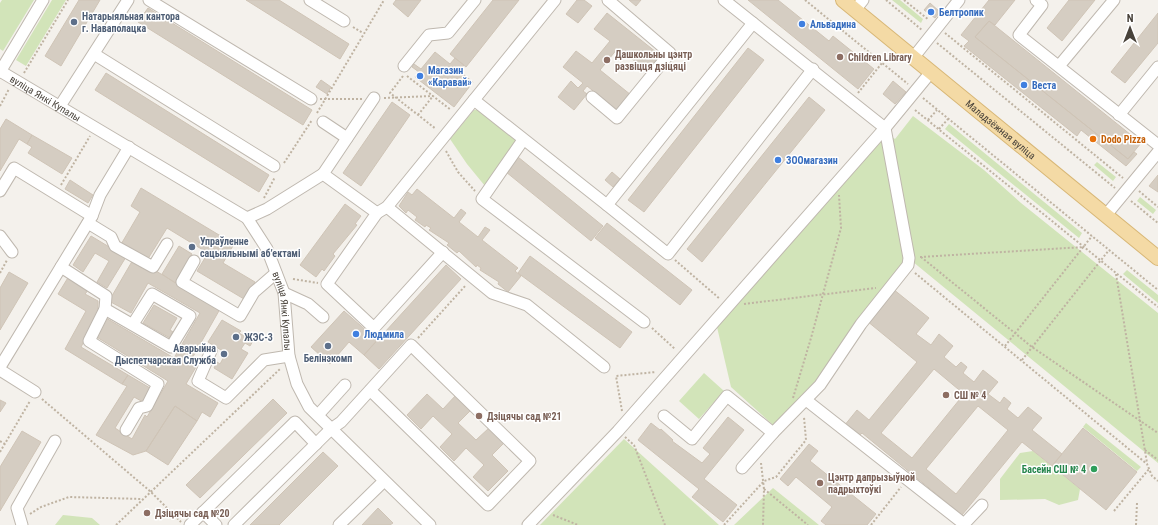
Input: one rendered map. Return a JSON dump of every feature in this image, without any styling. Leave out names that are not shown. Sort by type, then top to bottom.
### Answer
[{"type":"main road","name":"Маладзёжная вуліца","points":[[843,0],[859,5],[912,58],[1158,258]]},
{"type":"street","points":[[0,71],[43,0]]},
{"type":"street","points":[[60,106],[128,0]]},
{"type":"street","points":[[150,0],[311,99]]},
{"type":"street","points":[[310,0],[344,21]]},
{"type":"street","points":[[404,70],[429,36],[448,33],[475,0]]},
{"type":"street","points":[[443,252],[374,328],[327,284],[377,213],[387,207],[555,0]]},
{"type":"street","points":[[592,97],[617,118],[670,53],[608,0]]},
{"type":"street","points":[[724,0],[813,69],[885,128],[913,260],[861,324],[820,385],[773,433],[742,468]]},
{"type":"street","points":[[912,58],[959,0]]},
{"type":"street","points":[[1036,0],[1042,5],[1019,35],[1158,146]]},
{"type":"street","points":[[1059,66],[1114,0]]},
{"type":"street","points":[[606,205],[754,23]]},
{"type":"street","points":[[94,54],[274,166]]},
{"type":"street","points":[[1120,115],[1158,67]]},
{"type":"street","points":[[474,100],[668,254],[813,69]]},
{"type":"street","name":"вуліца Янкі Купалы","points":[[0,71],[247,218],[267,249],[284,293],[290,359],[296,384],[310,406],[331,429],[430,525]]},
{"type":"street","points":[[528,525],[621,427],[671,371],[885,128],[930,72]]},
{"type":"street","points":[[247,218],[267,209],[323,174],[374,98]]},
{"type":"street","points":[[323,122],[347,138]]},
{"type":"street","points":[[523,140],[482,199],[644,322]]},
{"type":"street","points":[[35,392],[0,368],[90,219],[100,195],[129,147]]},
{"type":"street","points":[[1106,215],[1158,152]]},
{"type":"street","points":[[0,191],[14,168],[56,194],[90,219],[111,237],[115,246],[153,267],[167,244]]},
{"type":"street","points":[[323,174],[377,213]]},
{"type":"street","points":[[387,207],[492,293],[527,305],[604,367]]},
{"type":"street","points":[[0,236],[12,252]]},
{"type":"street","points":[[194,261],[182,282],[240,316],[254,292],[276,273]]},
{"type":"street","points":[[61,267],[106,296],[105,309],[89,341],[158,384],[147,406],[139,408],[126,430]]},
{"type":"street","points":[[284,293],[308,304],[323,317]]},
{"type":"street","points":[[105,309],[171,347],[190,316],[152,294],[133,324]]},
{"type":"street","points":[[234,525],[331,429],[341,422],[370,390],[411,345],[530,461],[488,505],[370,390]]},
{"type":"street","points":[[211,351],[198,381],[226,398],[264,360],[290,359]]},
{"type":"street","points":[[318,415],[346,385]]},
{"type":"street","points":[[664,416],[692,439],[727,396],[773,433]]},
{"type":"street","points":[[806,400],[964,524],[982,505]]},
{"type":"street","points":[[190,525],[295,422],[316,444]]},
{"type":"street","points":[[21,522],[17,508],[55,441]]},
{"type":"street","points":[[339,525],[384,481]]},
{"type":"street","points":[[203,512],[216,525]]},
{"type":"path","points":[[0,106],[15,79],[26,71],[68,0]]},
{"type":"path","points":[[805,0],[916,90],[937,110],[1158,290]]},
{"type":"path","points":[[886,0],[1158,223]]},
{"type":"path","points":[[904,0],[1158,207]]},
{"type":"path","points":[[851,101],[882,63]]},
{"type":"path","points":[[460,117],[433,96],[404,70],[390,93],[418,115],[443,138],[458,172],[482,199]]},
{"type":"path","points":[[418,115],[433,96]]},
{"type":"path","points":[[915,110],[1158,307]]},
{"type":"path","points":[[928,120],[937,110]]},
{"type":"path","points":[[939,129],[948,119]]},
{"type":"path","points":[[56,194],[90,136]]},
{"type":"path","points":[[792,413],[793,395],[841,228],[839,180]]},
{"type":"path","points":[[1005,346],[1092,236]]},
{"type":"path","points":[[913,260],[1084,246]]},
{"type":"path","points":[[1022,360],[1109,250]]},
{"type":"path","points":[[0,273],[12,252]]},
{"type":"path","points":[[668,254],[728,306],[892,286]]},
{"type":"path","points":[[913,260],[1015,333],[1032,347],[1158,433]]},
{"type":"path","points":[[913,260],[910,269],[1147,464]]},
{"type":"path","points":[[1116,273],[1147,464],[1152,476],[1158,481]]},
{"type":"path","points":[[411,345],[473,277]]},
{"type":"path","points":[[293,279],[327,284]]},
{"type":"path","points":[[644,322],[684,356]]},
{"type":"path","points":[[116,525],[290,359]]},
{"type":"path","points":[[665,525],[634,445],[621,427],[616,376],[671,371]]},
{"type":"path","points":[[0,452],[35,392],[151,492],[183,525]]},
{"type":"path","points":[[724,525],[764,481],[776,477],[806,440],[803,419],[806,400]]},
{"type":"path","points":[[0,441],[5,444]]},
{"type":"path","points":[[759,448],[764,481],[763,525]]},
{"type":"path","points":[[1144,449],[1158,460]]},
{"type":"path","points":[[1114,511],[1149,469]]},
{"type":"path","points":[[870,525],[907,479]]},
{"type":"path","points":[[764,489],[808,525]]},
{"type":"path","points":[[21,522],[41,507],[69,497],[144,499]]},
{"type":"path","points":[[1136,525],[1137,503]]},
{"type":"path","points":[[543,510],[578,525]]},
{"type":"green space","points":[[2,0],[34,0],[3,51],[0,49],[0,3]]},
{"type":"green space","points":[[52,0],[66,0],[26,66],[16,60]]},
{"type":"green space","points":[[892,0],[900,0],[923,19],[921,23]]},
{"type":"green space","points":[[474,110],[480,110],[518,140],[485,186],[467,164],[450,139]]},
{"type":"green space","points":[[913,116],[984,170],[1021,203],[1158,313],[1158,463],[907,257],[819,380],[773,425],[731,387],[717,327],[887,133],[895,139]]},
{"type":"green space","points":[[949,124],[1082,233],[1079,238],[945,129]]},
{"type":"green space","points":[[1097,162],[1116,177],[1113,181],[1094,165]]},
{"type":"green space","points":[[1140,197],[1156,210],[1153,214],[1137,201]]},
{"type":"green space","points":[[1127,270],[1158,295],[1158,303],[1123,274]]},
{"type":"green space","points":[[704,373],[724,391],[699,419],[679,401]]},
{"type":"green space","points":[[1086,423],[1141,467],[1137,471],[1083,427]]},
{"type":"green space","points":[[624,439],[719,525],[540,525]]},
{"type":"green space","points":[[1033,451],[1080,489],[1078,500],[1059,505],[1045,499],[1000,500],[1000,479],[1020,453]]},
{"type":"green space","points":[[773,488],[819,525],[734,525]]},
{"type":"green space","points":[[63,515],[92,518],[100,525],[55,525]]},
{"type":"building","points":[[79,0],[100,0],[61,66],[45,56]]},
{"type":"building","points":[[246,0],[279,0],[349,44],[340,59]]},
{"type":"building","points":[[396,0],[421,0],[408,17],[393,4]]},
{"type":"building","points":[[493,0],[519,0],[466,67],[450,54]]},
{"type":"building","points":[[577,0],[584,0],[592,6],[578,23],[566,14]]},
{"type":"building","points":[[629,0],[641,0],[636,6]]},
{"type":"building","points":[[748,0],[778,0],[829,41],[833,36],[874,69],[858,89]]},
{"type":"building","points":[[989,0],[1015,0],[995,25],[989,21],[975,37],[1128,159],[1134,152],[1137,154],[1126,166],[1081,130],[1077,136],[964,46],[969,41],[961,35]]},
{"type":"building","points":[[1069,0],[1095,0],[1062,41],[1047,28]]},
{"type":"building","points":[[930,3],[940,12],[935,18],[924,10]]},
{"type":"building","points":[[148,8],[312,110],[303,125],[138,22]]},
{"type":"building","points":[[607,13],[661,56],[649,72],[618,48],[600,70],[631,95],[618,111],[587,86],[583,91],[587,94],[574,110],[558,97],[571,81],[578,88],[583,83],[563,67],[576,51],[592,63],[610,41],[594,29]]},
{"type":"building","points":[[1158,13],[1158,43],[1125,83],[1111,72]]},
{"type":"building","points":[[989,21],[1141,143],[1128,159],[975,37]]},
{"type":"building","points":[[748,48],[764,60],[644,212],[628,200]]},
{"type":"building","points":[[435,52],[450,64],[455,58],[464,65],[459,71],[473,82],[454,107],[415,77],[419,72],[412,67],[414,64],[421,69]]},
{"type":"building","points":[[106,73],[269,175],[259,192],[95,90]]},
{"type":"building","points":[[321,80],[331,87],[327,94],[316,87]]},
{"type":"building","points":[[893,81],[906,92],[895,104],[883,94]]},
{"type":"building","points":[[809,97],[825,110],[702,262],[687,249]]},
{"type":"building","points":[[392,102],[410,115],[361,186],[343,173]]},
{"type":"building","points":[[6,119],[32,135],[27,144],[19,139],[0,171],[0,129]]},
{"type":"building","points":[[32,135],[72,158],[62,174],[28,153],[32,147],[27,144]]},
{"type":"building","points":[[518,157],[603,226],[591,241],[506,172]]},
{"type":"building","points":[[612,172],[620,179],[613,187],[605,180]]},
{"type":"building","points":[[1158,175],[1158,192],[1149,186]]},
{"type":"building","points":[[70,180],[93,195],[88,203],[65,189]]},
{"type":"building","points":[[141,188],[234,244],[223,263],[255,282],[244,299],[197,271],[208,253],[167,228],[146,262],[120,246],[140,212],[131,206]]},
{"type":"building","points":[[417,189],[454,218],[461,209],[466,213],[459,222],[478,237],[485,227],[490,230],[482,240],[518,268],[515,271],[521,276],[508,292],[498,284],[499,282],[480,270],[481,268],[477,265],[476,267],[459,251],[457,253],[447,245],[449,243],[429,230],[431,228],[426,225],[425,227],[415,220],[417,217],[408,210],[406,213],[399,206],[408,192],[412,195]]},
{"type":"building","points":[[345,204],[361,216],[355,224],[357,225],[333,254],[335,256],[324,271],[322,269],[316,277],[300,265]]},
{"type":"building","points":[[607,223],[692,290],[680,305],[595,238]]},
{"type":"building","points":[[91,236],[126,257],[107,288],[97,282],[109,261],[95,253],[83,272],[73,265]]},
{"type":"building","points":[[179,246],[192,254],[175,283],[162,274]]},
{"type":"building","points":[[530,256],[632,332],[620,348],[518,273]]},
{"type":"building","points":[[134,258],[220,309],[190,362],[196,367],[186,384],[218,403],[210,417],[202,412],[197,421],[175,406],[146,451],[133,455],[96,435],[127,386],[122,384],[128,375],[150,388],[143,402],[134,397],[115,428],[132,439],[145,415],[147,417],[168,381],[95,336],[106,318],[174,358],[200,313],[148,283],[131,313],[109,301]]},
{"type":"building","points":[[446,265],[461,279],[379,369],[364,355]]},
{"type":"building","points":[[9,272],[28,283],[0,330],[0,288]]},
{"type":"building","points":[[69,276],[89,289],[85,294],[98,301],[98,314],[81,347],[128,375],[122,384],[65,349],[86,311],[58,294]]},
{"type":"building","points":[[893,289],[929,318],[916,334],[931,345],[939,334],[953,346],[944,357],[956,367],[961,362],[967,367],[963,373],[974,382],[983,370],[998,382],[988,394],[1000,403],[1004,397],[1011,403],[1007,409],[1018,418],[1028,407],[1042,418],[1032,430],[1062,454],[1052,466],[1022,442],[962,515],[862,433],[858,437],[844,426],[857,410],[869,420],[917,362],[867,321]],"holes":[[[934,369],[964,394],[912,458],[881,433]],[[978,406],[1008,430],[956,494],[926,469]]]},
{"type":"building","points":[[154,305],[177,318],[170,330],[173,332],[170,338],[143,323]]},
{"type":"building","points":[[344,311],[377,340],[364,355],[349,342],[330,364],[311,347]]},
{"type":"building","points":[[222,320],[241,331],[239,333],[253,341],[250,346],[245,343],[241,349],[248,353],[232,379],[214,368],[217,362],[220,364],[226,353],[208,342]]},
{"type":"building","points":[[427,394],[443,409],[456,395],[471,410],[458,423],[476,440],[489,428],[505,442],[492,455],[508,471],[488,491],[473,477],[484,465],[466,448],[454,461],[440,447],[452,434],[433,416],[421,429],[407,415]]},
{"type":"building","points":[[273,399],[287,413],[200,498],[186,485]]},
{"type":"building","points":[[0,400],[6,403],[0,412]]},
{"type":"building","points":[[175,406],[197,421],[168,465],[146,451]]},
{"type":"building","points":[[728,417],[744,430],[704,479],[737,505],[723,522],[692,497],[699,489],[638,440],[651,423],[660,430],[661,429],[673,440],[672,441],[702,463],[710,454],[703,448]]},
{"type":"building","name":"Басейн СШ № 4","points":[[1083,428],[1137,472],[1106,510],[1052,466]]},
{"type":"building","points":[[22,431],[41,442],[0,511],[0,467]]},
{"type":"building","name":"Цэнтр дапрызыўной падрыхтоўкі","points":[[809,444],[818,451],[810,461],[876,514],[867,525],[826,525],[821,521],[832,507],[796,477],[788,486],[780,479]]},
{"type":"building","points":[[323,452],[338,466],[279,525],[250,525]]},
{"type":"building","points":[[378,508],[393,523],[390,525],[362,525]]},
{"type":"place","name":"Белтропик","points":[[931,12]]},
{"type":"place","name":"Натарыяльная кантора г. Наваполацка","points":[[74,22]]},
{"type":"place","name":"Альвадина","points":[[802,24]]},
{"type":"place","name":"Children Library","points":[[840,57]]},
{"type":"place","name":"Дашкольны цэнтр развіцця дзіцяці","points":[[607,60]]},
{"type":"place","name":"Магазин «Каравай»","points":[[420,76]]},
{"type":"place","name":"Веста","points":[[1024,85]]},
{"type":"place","name":"Dodo Pizza","points":[[1093,139]]},
{"type":"place","name":"ЗООмагазин","points":[[778,160]]},
{"type":"place","name":"Упраўленне сацыяльнымі абʼектамі","points":[[192,247]]},
{"type":"place","name":"Людмила","points":[[356,334]]},
{"type":"place","name":"ЖЭС-3","points":[[236,337]]},
{"type":"place","name":"Белінэкомп","points":[[328,346]]},
{"type":"place","name":"Аварыйна Дыспетчарская Служба","points":[[224,354]]},
{"type":"place","name":"СШ № 4","points":[[946,395]]},
{"type":"place","name":"Дзіцячы сад №21","points":[[479,416]]},
{"type":"place","name":"Басейн СШ № 4","points":[[1094,469]]},
{"type":"place","name":"Цэнтр дапрызыўной падрыхтоўкі","points":[[820,483]]},
{"type":"place","name":"Дзіцячы сад №20","points":[[147,513]]}]
